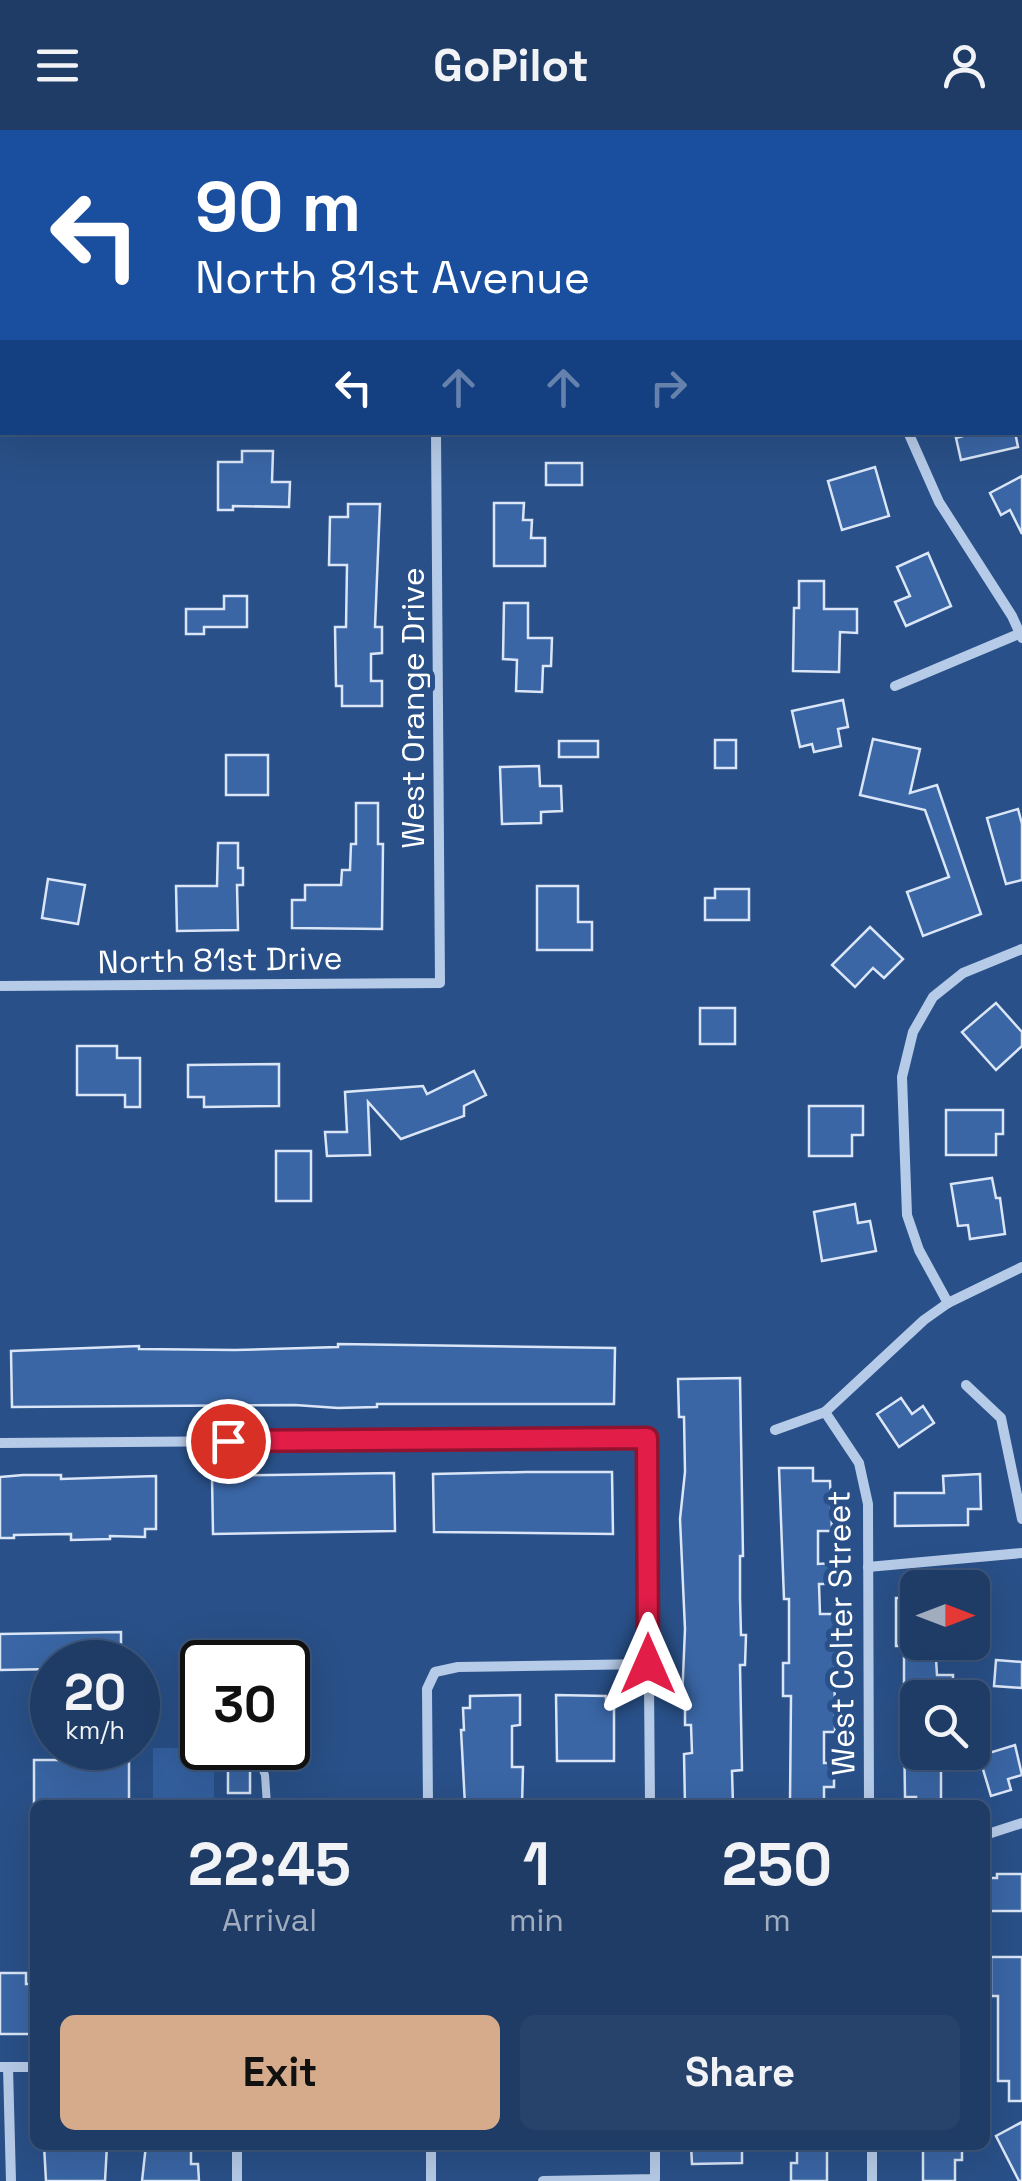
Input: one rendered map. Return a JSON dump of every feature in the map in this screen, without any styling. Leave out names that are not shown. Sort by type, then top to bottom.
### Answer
[{"type":"street","name":"West Orange Drive","points":[[436,435],[440,983]]},
{"type":"street","points":[[895,686],[1021,635],[938,502],[909,435]]},
{"type":"street","points":[[948,1303],[919,1250],[907,1215],[902,1077],[913,1032],[933,997],[963,974],[1022,949]]},
{"type":"street","name":"North 81st Drive","points":[[0,986],[440,983]]},
{"type":"street","points":[[775,1430],[825,1412],[924,1320],[948,1303],[1022,1267]]},
{"type":"street","points":[[966,1385],[1001,1418],[1022,1519]]},
{"type":"street","name":"West Colter Street","points":[[825,1412],[859,1464],[868,1504],[869,1800]]},
{"type":"street","points":[[0,1443],[647,1438],[650,1800]]},
{"type":"street","points":[[868,1567],[1022,1552]]},
{"type":"street","points":[[428,1800],[427,1689],[435,1672],[458,1667],[648,1664]]},
{"type":"street","points":[[990,1833],[1022,1823]]},
{"type":"street","points":[[11,2181],[4,2067],[30,2067]]},
{"type":"street","points":[[236,2150],[236,2181]]},
{"type":"street","points":[[431,2150],[431,2181]]},
{"type":"street","points":[[542,2181],[655,2180],[655,2150]]},
{"type":"street","points":[[872,2150],[872,2181]]},
{"type":"lane","points":[[263,1770],[267,1800]]},
{"type":"shaded area","points":[[160,1748],[180,1748],[180,1770],[214,1770],[214,1800],[153,1800],[153,1770],[160,1770]]},
{"type":"building","points":[[1016,435],[1018,447],[961,460],[956,438]]},
{"type":"building","points":[[242,451],[273,451],[272,482],[290,482],[289,507],[233,506],[233,510],[218,510],[218,462],[242,462]]},
{"type":"building","points":[[546,463],[582,463],[582,485],[546,485]]},
{"type":"building","points":[[875,467],[889,516],[842,530],[828,481]]},
{"type":"building","points":[[1022,476],[1022,534],[1010,510],[1001,515],[990,493]]},
{"type":"building","points":[[494,503],[524,503],[523,520],[532,520],[531,538],[545,538],[545,566],[494,566]]},
{"type":"building","points":[[348,504],[380,504],[375,627],[382,627],[382,653],[371,654],[371,681],[382,681],[382,706],[342,706],[342,686],[336,686],[335,627],[346,627],[347,565],[329,565],[330,517],[348,517]]},
{"type":"building","points":[[928,553],[951,606],[906,626],[895,602],[910,596],[897,567]]},
{"type":"building","points":[[799,581],[824,581],[824,609],[857,609],[857,633],[840,632],[839,672],[793,671],[794,608],[799,608]]},
{"type":"building","points":[[224,596],[247,596],[247,627],[204,627],[204,634],[186,634],[186,609],[224,609]]},
{"type":"building","points":[[504,603],[528,603],[528,638],[552,638],[551,666],[543,666],[542,692],[516,691],[517,660],[503,659]]},
{"type":"building","points":[[843,700],[848,727],[838,729],[841,746],[814,752],[812,744],[800,747],[792,711]]},
{"type":"building","points":[[873,739],[920,749],[910,793],[937,785],[981,914],[923,936],[907,892],[949,877],[925,810],[860,795]]},
{"type":"building","points":[[715,740],[736,740],[736,768],[715,768]]},
{"type":"building","points":[[559,741],[598,741],[598,757],[559,757]]},
{"type":"building","points":[[226,755],[268,755],[268,795],[226,795]]},
{"type":"building","points":[[539,766],[540,786],[561,786],[562,811],[541,812],[541,823],[502,824],[500,767]]},
{"type":"building","points":[[356,803],[378,803],[378,844],[383,844],[382,929],[292,928],[292,900],[305,900],[305,885],[341,885],[342,870],[350,870],[351,844],[356,844]]},
{"type":"building","points":[[1018,809],[1022,824],[1022,880],[1006,884],[987,818]]},
{"type":"building","points":[[218,843],[238,843],[243,885],[237,885],[238,930],[177,931],[176,886],[217,886]]},
{"type":"building","points":[[48,879],[85,885],[78,924],[42,918]]},
{"type":"building","points":[[537,886],[578,886],[578,922],[592,922],[592,950],[537,950]]},
{"type":"building","points":[[715,889],[749,889],[749,920],[705,920],[705,898],[715,898]]},
{"type":"building","points":[[870,927],[903,959],[884,978],[873,968],[855,987],[832,965]]},
{"type":"building","points":[[996,1003],[1022,1032],[1022,1046],[996,1070],[962,1032]]},
{"type":"building","points":[[700,1008],[735,1008],[735,1044],[700,1044]]},
{"type":"building","points":[[77,1046],[117,1046],[117,1058],[140,1058],[140,1107],[125,1107],[125,1095],[77,1095]]},
{"type":"building","points":[[279,1064],[279,1106],[204,1107],[204,1097],[188,1097],[188,1065]]},
{"type":"building","points":[[474,1071],[486,1095],[464,1106],[464,1116],[401,1139],[368,1102],[370,1155],[327,1156],[325,1132],[347,1132],[345,1092],[423,1086],[427,1094]]},
{"type":"building","points":[[809,1106],[863,1106],[863,1135],[852,1135],[852,1156],[809,1156]]},
{"type":"building","points":[[946,1110],[1003,1110],[1003,1134],[996,1134],[996,1155],[946,1155]]},
{"type":"building","points":[[276,1151],[311,1151],[311,1201],[276,1201]]},
{"type":"building","points":[[992,1178],[996,1198],[1000,1198],[1005,1234],[970,1239],[968,1225],[958,1226],[951,1184]]},
{"type":"building","points":[[855,1204],[858,1223],[870,1221],[876,1251],[822,1261],[814,1212]]},
{"type":"building","points":[[338,1344],[615,1348],[614,1404],[12,1407],[11,1351],[139,1346],[235,1350]]},
{"type":"building","points":[[740,1378],[740,1598],[741,1635],[746,1635],[745,1665],[740,1665],[742,1770],[732,1771],[733,1800],[685,1800],[684,1754],[692,1753],[691,1725],[685,1725],[682,1700],[685,1629],[680,1519],[685,1472],[684,1417],[679,1417],[678,1379]]},
{"type":"building","points":[[901,1398],[912,1414],[923,1406],[934,1423],[899,1447],[877,1414]]},
{"type":"building","points":[[779,1468],[813,1468],[813,1481],[830,1481],[832,1531],[818,1531],[818,1564],[833,1563],[833,1584],[819,1584],[820,1614],[834,1614],[835,1732],[824,1732],[824,1763],[834,1763],[834,1787],[824,1787],[824,1800],[790,1800],[791,1696],[783,1696],[783,1663],[789,1663],[789,1599],[784,1599]]},
{"type":"building","points":[[612,1472],[613,1534],[434,1532],[433,1474]]},
{"type":"building","points":[[394,1473],[395,1531],[213,1534],[212,1476]]},
{"type":"building","points":[[980,1474],[981,1509],[968,1509],[968,1525],[895,1526],[895,1493],[944,1493],[943,1476]]},
{"type":"building","points":[[61,1475],[61,1479],[156,1476],[156,1529],[145,1529],[145,1537],[71,1540],[71,1534],[0,1538],[0,1477]]},
{"type":"building","points":[[896,1598],[900,1598],[900,1646],[896,1646]]},
{"type":"building","points":[[121,1632],[121,1640],[30,1640],[30,1669],[0,1670],[0,1634]]},
{"type":"building","points":[[904,1660],[936,1660],[937,1675],[953,1675],[953,1680],[904,1680]]},
{"type":"building","points":[[996,1660],[1022,1662],[1022,1688],[994,1686]]},
{"type":"building","points":[[520,1695],[520,1725],[512,1726],[512,1767],[523,1767],[522,1800],[465,1800],[461,1730],[463,1708],[470,1708],[470,1696]]},
{"type":"building","points":[[556,1695],[606,1696],[606,1707],[614,1707],[614,1761],[557,1761]]},
{"type":"building","points":[[1015,1745],[1022,1775],[1008,1779],[1011,1790],[991,1796],[983,1770],[990,1770],[990,1753]]},
{"type":"building","points":[[34,1770],[129,1770],[129,1800],[34,1800]]},
{"type":"building","points":[[228,1770],[250,1770],[250,1793],[228,1793]]},
{"type":"building","points":[[905,1770],[941,1770],[941,1800],[905,1797]]},
{"type":"building","points":[[997,1874],[1022,1874],[1022,1911],[990,1911],[990,1878],[997,1878]]},
{"type":"building","points":[[991,1957],[1022,1957],[1022,2101],[1009,2101],[1009,2081],[998,2081],[998,1996],[991,1996]]},
{"type":"building","points":[[0,1973],[26,1973],[26,1984],[30,1984],[30,2034],[0,2034]]},
{"type":"building","points":[[1022,2122],[1022,2181],[1019,2181],[996,2136]]},
{"type":"building","points":[[44,2150],[107,2150],[105,2181],[46,2181]]},
{"type":"building","points":[[145,2150],[191,2150],[191,2164],[198,2164],[199,2181],[142,2181]]},
{"type":"building","points":[[691,2150],[742,2150],[742,2163],[692,2164]]},
{"type":"building","points":[[797,2150],[827,2150],[827,2181],[791,2181],[791,2163],[797,2163]]},
{"type":"building","points":[[923,2150],[962,2150],[962,2160],[955,2160],[955,2181],[923,2181]]},
{"type":"route","points":[[228,1441],[647,1438],[648,1664]]}]
